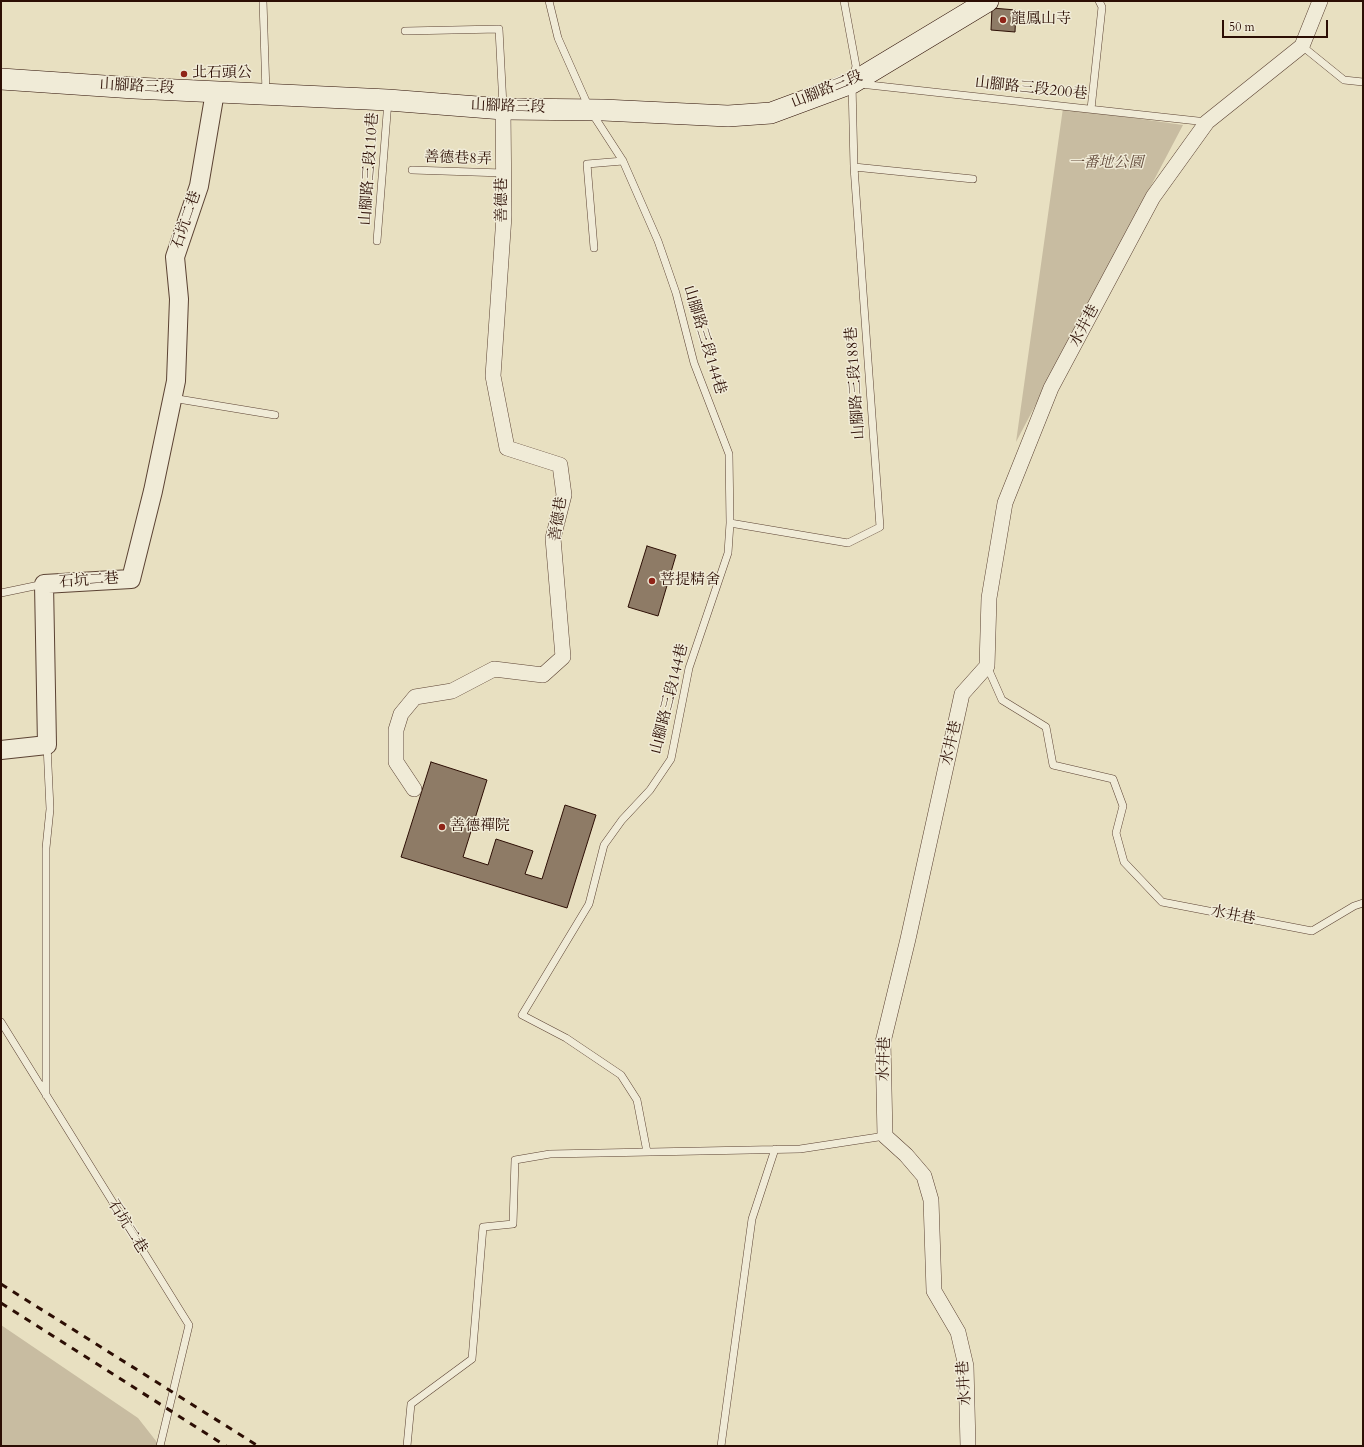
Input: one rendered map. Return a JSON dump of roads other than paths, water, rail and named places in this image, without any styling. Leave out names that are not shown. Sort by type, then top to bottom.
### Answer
[{"type":"main road","name":"山腳路三段","points":[[1,79],[216,92],[388,100],[503,109],[590,110],[728,116],[771,113],[852,83],[988,1]]},
{"type":"street","points":[[1302,46],[1320,1]]},
{"type":"street","name":"水井巷","points":[[968,1446],[966,1366],[958,1332],[934,1291],[931,1200],[924,1176],[906,1155],[886,1136],[883,1042],[908,939],[962,694],[987,666],[989,598],[1005,503],[1052,388],[1153,197],[1207,122],[1302,46]]},
{"type":"street","name":"石坑二巷","points":[[47,745],[44,584],[131,579],[153,491],[176,381],[179,300],[175,257],[199,186],[216,92]]},
{"type":"street","name":"善德巷","points":[[414,789],[396,762],[396,730],[401,714],[415,697],[452,691],[494,670],[543,675],[563,657],[553,538],[564,495],[560,465],[507,448],[492,376],[503,248],[503,109]]},
{"type":"street","points":[[1,750],[47,745]]},
{"type":"lane","points":[[263,1],[266,94]]},
{"type":"lane","name":"山腳路三段144巷","points":[[549,1],[558,38],[590,110],[623,161],[658,241],[676,293],[694,363],[729,454],[730,523],[728,553],[689,668],[671,759],[650,790],[622,820],[604,845],[589,904],[522,1015],[566,1038],[621,1075],[637,1100],[647,1152]]},
{"type":"lane","name":"山腳路三段188巷","points":[[730,523],[848,543],[880,527],[854,167],[852,83],[856,66],[844,1]]},
{"type":"lane","points":[[1091,109],[1102,7],[1099,1]]},
{"type":"lane","points":[[405,31],[499,30],[503,109]]},
{"type":"lane","points":[[1302,46],[1344,80],[1363,82]]},
{"type":"lane","name":"山腳路三段200巷","points":[[852,83],[1207,122]]},
{"type":"lane","name":"山腳路三段110巷","points":[[377,241],[388,100]]},
{"type":"lane","points":[[594,248],[587,164],[623,161]]},
{"type":"lane","points":[[854,167],[973,179]]},
{"type":"lane","name":"善德巷8弄","points":[[412,170],[504,173]]},
{"type":"lane","points":[[172,398],[275,415]]},
{"type":"lane","points":[[1,593],[44,584]]},
{"type":"lane","name":"水井巷","points":[[987,666],[1002,700],[1046,727],[1052,765],[1112,779],[1123,806],[1116,833],[1124,862],[1162,902],[1312,931],[1354,906],[1363,903]]},
{"type":"lane","points":[[46,1096],[46,848],[50,809],[47,745]]},
{"type":"lane","name":"石坑二巷","points":[[1,1022],[189,1325],[160,1446]]},
{"type":"lane","points":[[407,1446],[411,1404],[472,1359],[482,1227],[513,1224],[515,1160],[550,1154],[800,1149],[886,1136]]},
{"type":"lane","points":[[721,1446],[752,1219],[775,1149]]},
{"type":"railway","points":[[1,1284],[258,1446]]},
{"type":"railway","points":[[1,1303],[226,1446]]},
{"type":"place","name":"龍鳳山寺","points":[[1003,20]]},
{"type":"place","name":"北石頭公","points":[[184,74]]},
{"type":"place","name":"菩提精舍","points":[[652,581]]},
{"type":"place","name":"善德禪院","points":[[442,827]]},
{"type":"park label","name":"一番地公園","points":[[1106,164]]}]
